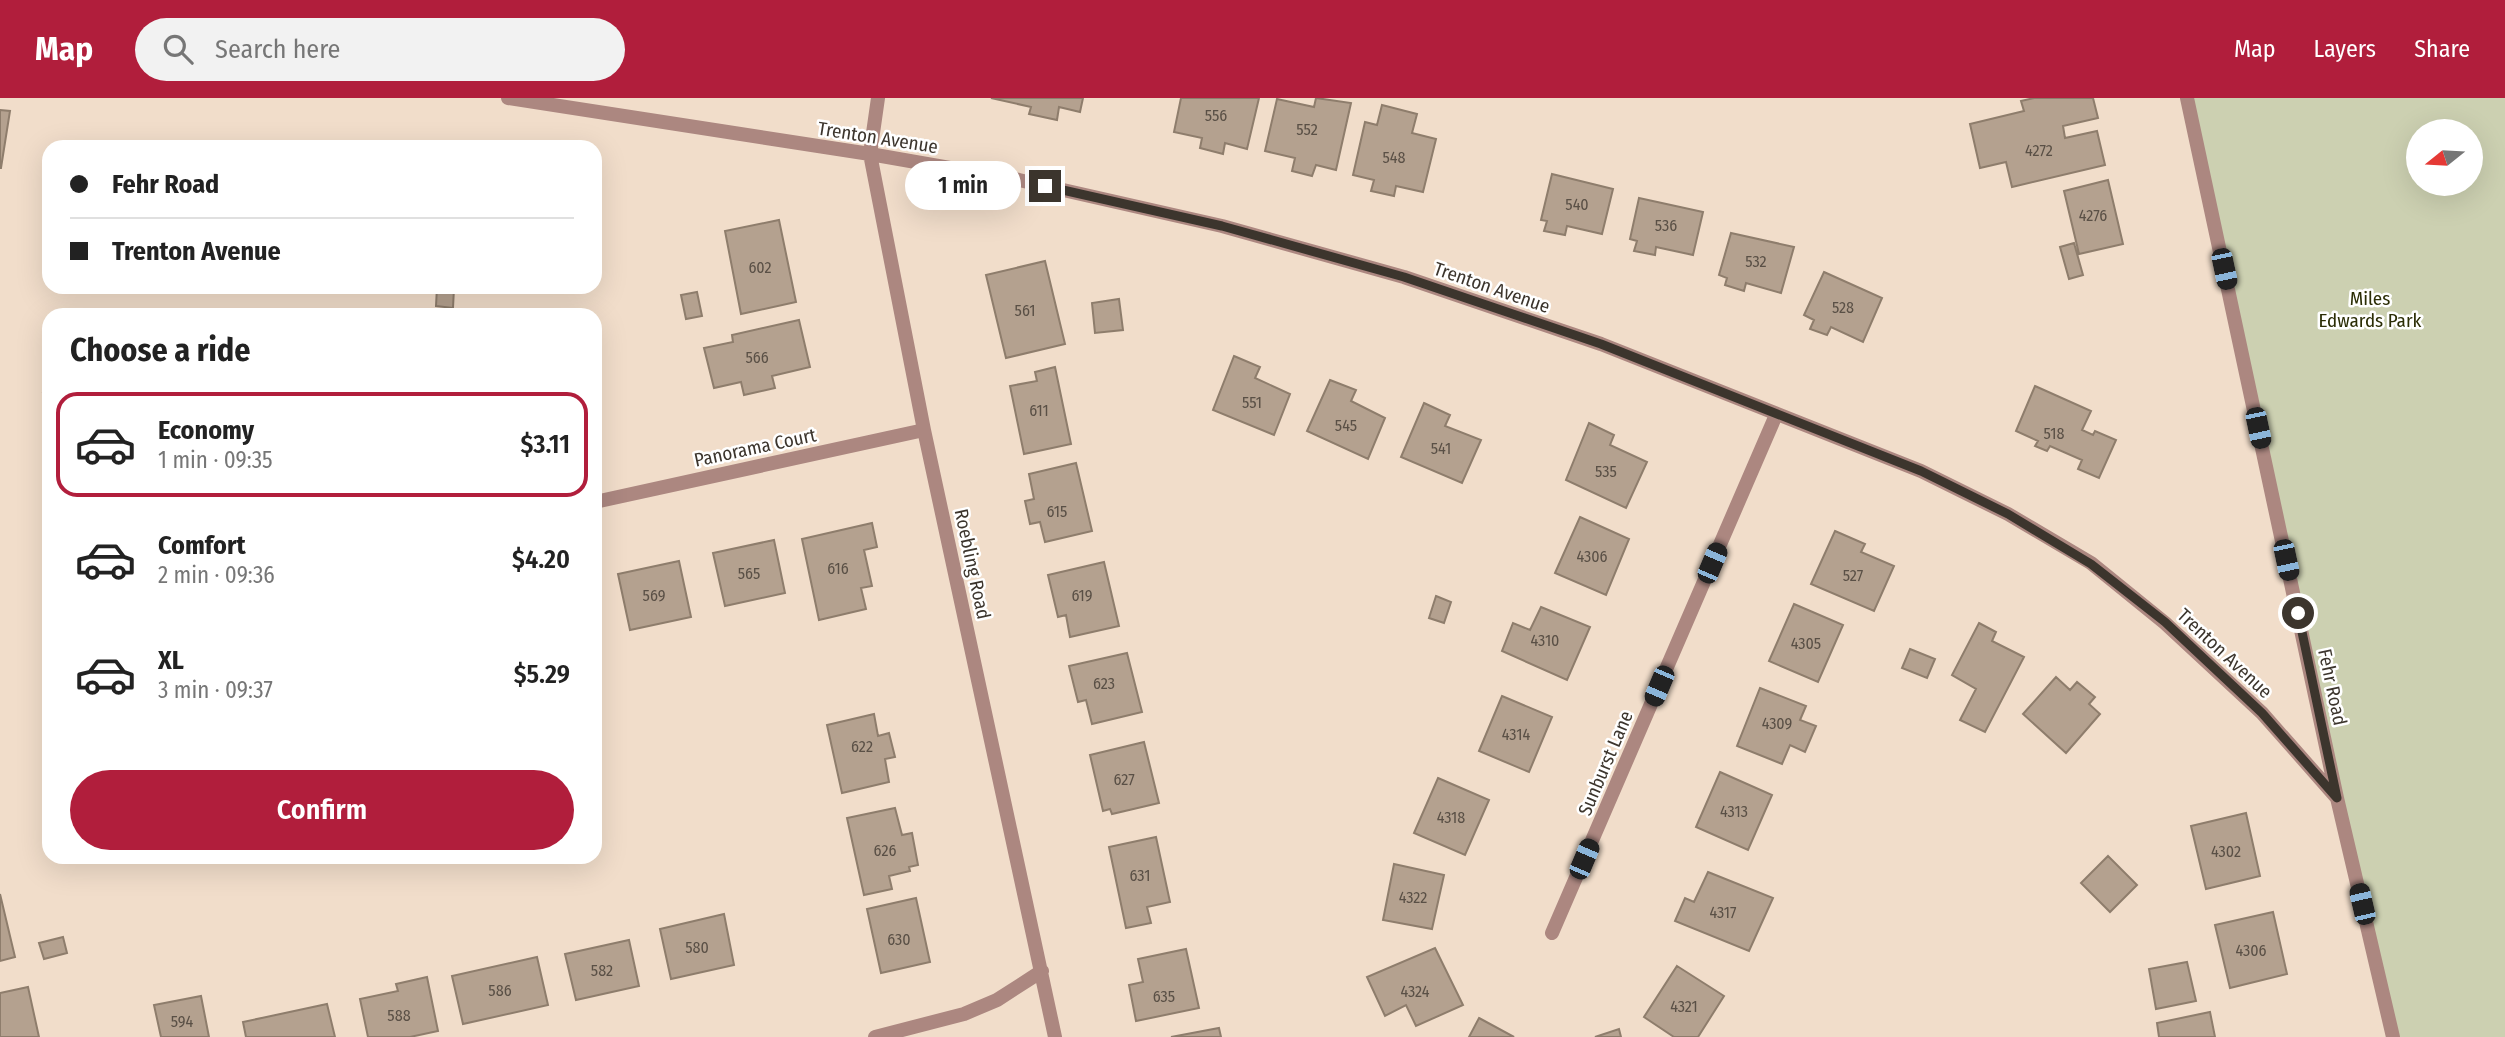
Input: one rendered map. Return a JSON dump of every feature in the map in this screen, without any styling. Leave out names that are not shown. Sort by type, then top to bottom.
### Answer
[{"type":"street","name":"Trenton Avenue","points":[[508,98],[1019,180],[1209,223],[1404,277],[1601,344],[1921,471],[2008,514],[2091,564],[2165,622],[2262,713],[2337,798]]},
{"type":"street","name":"Roebling Road","points":[[878,98],[870,154],[924,430],[1055,1037]]},
{"type":"street","name":"Fehr Road","points":[[2187,98],[2337,798],[2393,1037]]},
{"type":"street","name":"Sunburst Lane","points":[[1552,933],[1776,415]]},
{"type":"street","name":"Panorama Court","points":[[602,500],[924,430]]},
{"type":"street","points":[[874,1037],[964,1014],[997,1000],[1042,971]]},
{"type":"green space","name":"Miles Edwards Park","points":[[2187,98],[2505,98],[2505,1037],[2392,1037]]},
{"type":"building","points":[[991,98],[1083,98],[1080,112],[1059,107],[1057,120],[1029,114],[1031,107]]},
{"type":"building","points":[[1181,98],[1259,98],[1247,149],[1225,143],[1223,154],[1200,148],[1202,138],[1174,132]]},
{"type":"building","points":[[1316,98],[1351,103],[1336,170],[1316,165],[1312,176],[1292,171],[1295,158],[1265,151],[1277,99],[1314,107]]},
{"type":"building","points":[[2034,98],[2093,98],[2098,118],[2063,126],[2065,138],[2097,131],[2105,165],[2012,187],[2006,162],[1980,168],[1970,124],[2024,111],[2021,101]]},
{"type":"building","points":[[1382,105],[1417,114],[1412,133],[1436,139],[1423,192],[1396,186],[1394,196],[1371,191],[1374,180],[1353,175],[1365,122],[1377,125]]},
{"type":"building","points":[[0,110],[10,111],[1,168],[0,168]]},
{"type":"building","points":[[1552,174],[1613,189],[1602,234],[1567,226],[1565,235],[1544,231],[1547,221],[1541,220]]},
{"type":"building","points":[[2108,180],[2123,244],[2079,254],[2064,191]]},
{"type":"building","points":[[1639,198],[1703,212],[1693,255],[1656,247],[1655,255],[1634,251],[1637,241],[1630,239]]},
{"type":"building","points":[[779,220],[796,302],[741,314],[725,231]]},
{"type":"building","points":[[1731,233],[1794,247],[1781,293],[1746,283],[1744,291],[1725,285],[1727,278],[1719,275]]},
{"type":"building","points":[[2074,243],[2083,275],[2069,279],[2060,247]]},
{"type":"building","points":[[1045,261],[1065,344],[1006,358],[986,275]]},
{"type":"building","points":[[1824,272],[1882,298],[1863,342],[1831,327],[1827,335],[1810,329],[1814,320],[1804,315]]},
{"type":"building","points":[[697,292],[702,316],[686,319],[681,295]]},
{"type":"building","points":[[437,294],[454,294],[453,308],[436,306]]},
{"type":"building","points":[[1119,299],[1123,330],[1095,333],[1092,303]]},
{"type":"building","points":[[799,320],[810,367],[772,376],[775,388],[744,395],[741,382],[714,388],[704,348],[733,342],[732,335]]},
{"type":"building","points":[[1234,356],[1260,367],[1255,378],[1290,394],[1274,435],[1213,410]]},
{"type":"building","points":[[1055,367],[1071,444],[1024,454],[1010,386],[1037,381],[1035,372]]},
{"type":"building","points":[[1330,380],[1356,390],[1351,401],[1385,418],[1368,459],[1307,431]]},
{"type":"building","points":[[2035,386],[2091,411],[2082,430],[2093,435],[2095,431],[2116,440],[2099,478],[2078,469],[2082,460],[2050,446],[2047,451],[2035,446],[2038,441],[2016,431]]},
{"type":"building","points":[[1424,403],[1450,415],[1445,426],[1481,440],[1462,483],[1401,457]]},
{"type":"building","points":[[1589,423],[1614,435],[1610,445],[1647,462],[1626,508],[1566,480]]},
{"type":"building","points":[[1076,463],[1092,531],[1045,542],[1040,522],[1030,524],[1025,501],[1034,499],[1029,474]]},
{"type":"building","points":[[1580,517],[1629,539],[1606,595],[1555,573]]},
{"type":"building","points":[[872,523],[877,547],[864,550],[872,586],[861,588],[866,609],[819,620],[802,539]]},
{"type":"building","points":[[1835,531],[1865,544],[1861,552],[1894,566],[1874,611],[1811,584]]},
{"type":"building","points":[[774,540],[785,593],[725,606],[713,553]]},
{"type":"building","points":[[679,561],[691,617],[630,630],[618,574]]},
{"type":"building","points":[[1104,562],[1119,626],[1070,637],[1066,615],[1058,617],[1048,575]]},
{"type":"building","points":[[1436,596],[1451,602],[1444,623],[1429,618]]},
{"type":"building","points":[[1794,604],[1843,625],[1818,682],[1769,661]]},
{"type":"building","points":[[1541,607],[1590,627],[1567,680],[1502,651],[1513,623],[1530,630]]},
{"type":"building","points":[[1979,623],[1996,632],[1992,641],[2024,657],[1985,732],[1960,720],[1976,689],[1952,675]]},
{"type":"building","points":[[1910,649],[1935,659],[1927,678],[1902,668]]},
{"type":"building","points":[[1127,653],[1142,712],[1092,724],[1086,700],[1078,702],[1069,666]]},
{"type":"building","points":[[2056,677],[2070,690],[2077,682],[2095,697],[2089,704],[2100,714],[2066,753],[2023,714]]},
{"type":"building","points":[[1760,688],[1806,706],[1800,720],[1816,726],[1805,752],[1790,745],[1782,764],[1737,746]]},
{"type":"building","points":[[1502,696],[1552,717],[1529,772],[1479,751]]},
{"type":"building","points":[[874,714],[878,736],[889,733],[895,757],[885,759],[889,782],[842,793],[827,725]]},
{"type":"building","points":[[1144,742],[1159,803],[1112,814],[1110,809],[1103,811],[1090,755]]},
{"type":"building","points":[[1720,772],[1772,795],[1748,850],[1696,827]]},
{"type":"building","points":[[1438,778],[1489,800],[1465,855],[1414,833]]},
{"type":"building","points":[[895,808],[902,835],[912,833],[918,865],[909,867],[910,871],[889,876],[892,889],[864,895],[847,818]]},
{"type":"building","points":[[2246,813],[2260,876],[2206,889],[2191,826]]},
{"type":"building","points":[[1156,837],[1170,902],[1147,907],[1151,923],[1126,928],[1109,847]]},
{"type":"building","points":[[2108,856],[2137,885],[2110,912],[2081,883]]},
{"type":"building","points":[[1394,864],[1444,875],[1432,929],[1383,920]]},
{"type":"building","points":[[1708,872],[1773,898],[1749,951],[1675,921],[1685,898],[1694,902]]},
{"type":"building","points":[[0,894],[15,957],[0,961]]},
{"type":"building","points":[[916,898],[930,962],[881,973],[867,909]]},
{"type":"building","points":[[2273,912],[2287,974],[2230,988],[2215,925]]},
{"type":"building","points":[[724,914],[734,965],[671,979],[660,929]]},
{"type":"building","points":[[63,937],[67,953],[44,959],[39,943]]},
{"type":"building","points":[[629,940],[639,986],[576,1000],[565,954]]},
{"type":"building","points":[[1435,948],[1463,1005],[1416,1026],[1406,1005],[1385,1016],[1367,977]]},
{"type":"building","points":[[1186,949],[1199,1008],[1136,1021],[1129,985],[1143,982],[1138,959]]},
{"type":"building","points":[[537,957],[548,1005],[463,1024],[452,976]]},
{"type":"building","points":[[2187,962],[2196,1001],[2156,1009],[2149,969]]},
{"type":"building","points":[[1677,966],[1724,996],[1698,1037],[1674,1037],[1644,1017]]},
{"type":"building","points":[[427,977],[438,1031],[410,1037],[368,1037],[360,999],[398,991],[396,984]]},
{"type":"building","points":[[28,987],[39,1037],[0,1037],[0,993]]},
{"type":"building","points":[[201,996],[209,1037],[161,1037],[154,1005]]},
{"type":"building","points":[[327,1004],[335,1037],[246,1037],[243,1022]]},
{"type":"building","points":[[2210,1012],[2215,1037],[2159,1037],[2157,1023]]},
{"type":"building","points":[[1479,1018],[1514,1037],[1469,1037]]},
{"type":"building","points":[[1219,1028],[1221,1037],[1171,1037]]},
{"type":"building","points":[[1619,1029],[1621,1037],[1595,1037]]},
{"type":"route","points":[[1045,186],[1222,226],[1404,277],[1601,344],[1921,471],[2008,514],[2091,564],[2165,622],[2262,713],[2337,798],[2298,613]]}]
